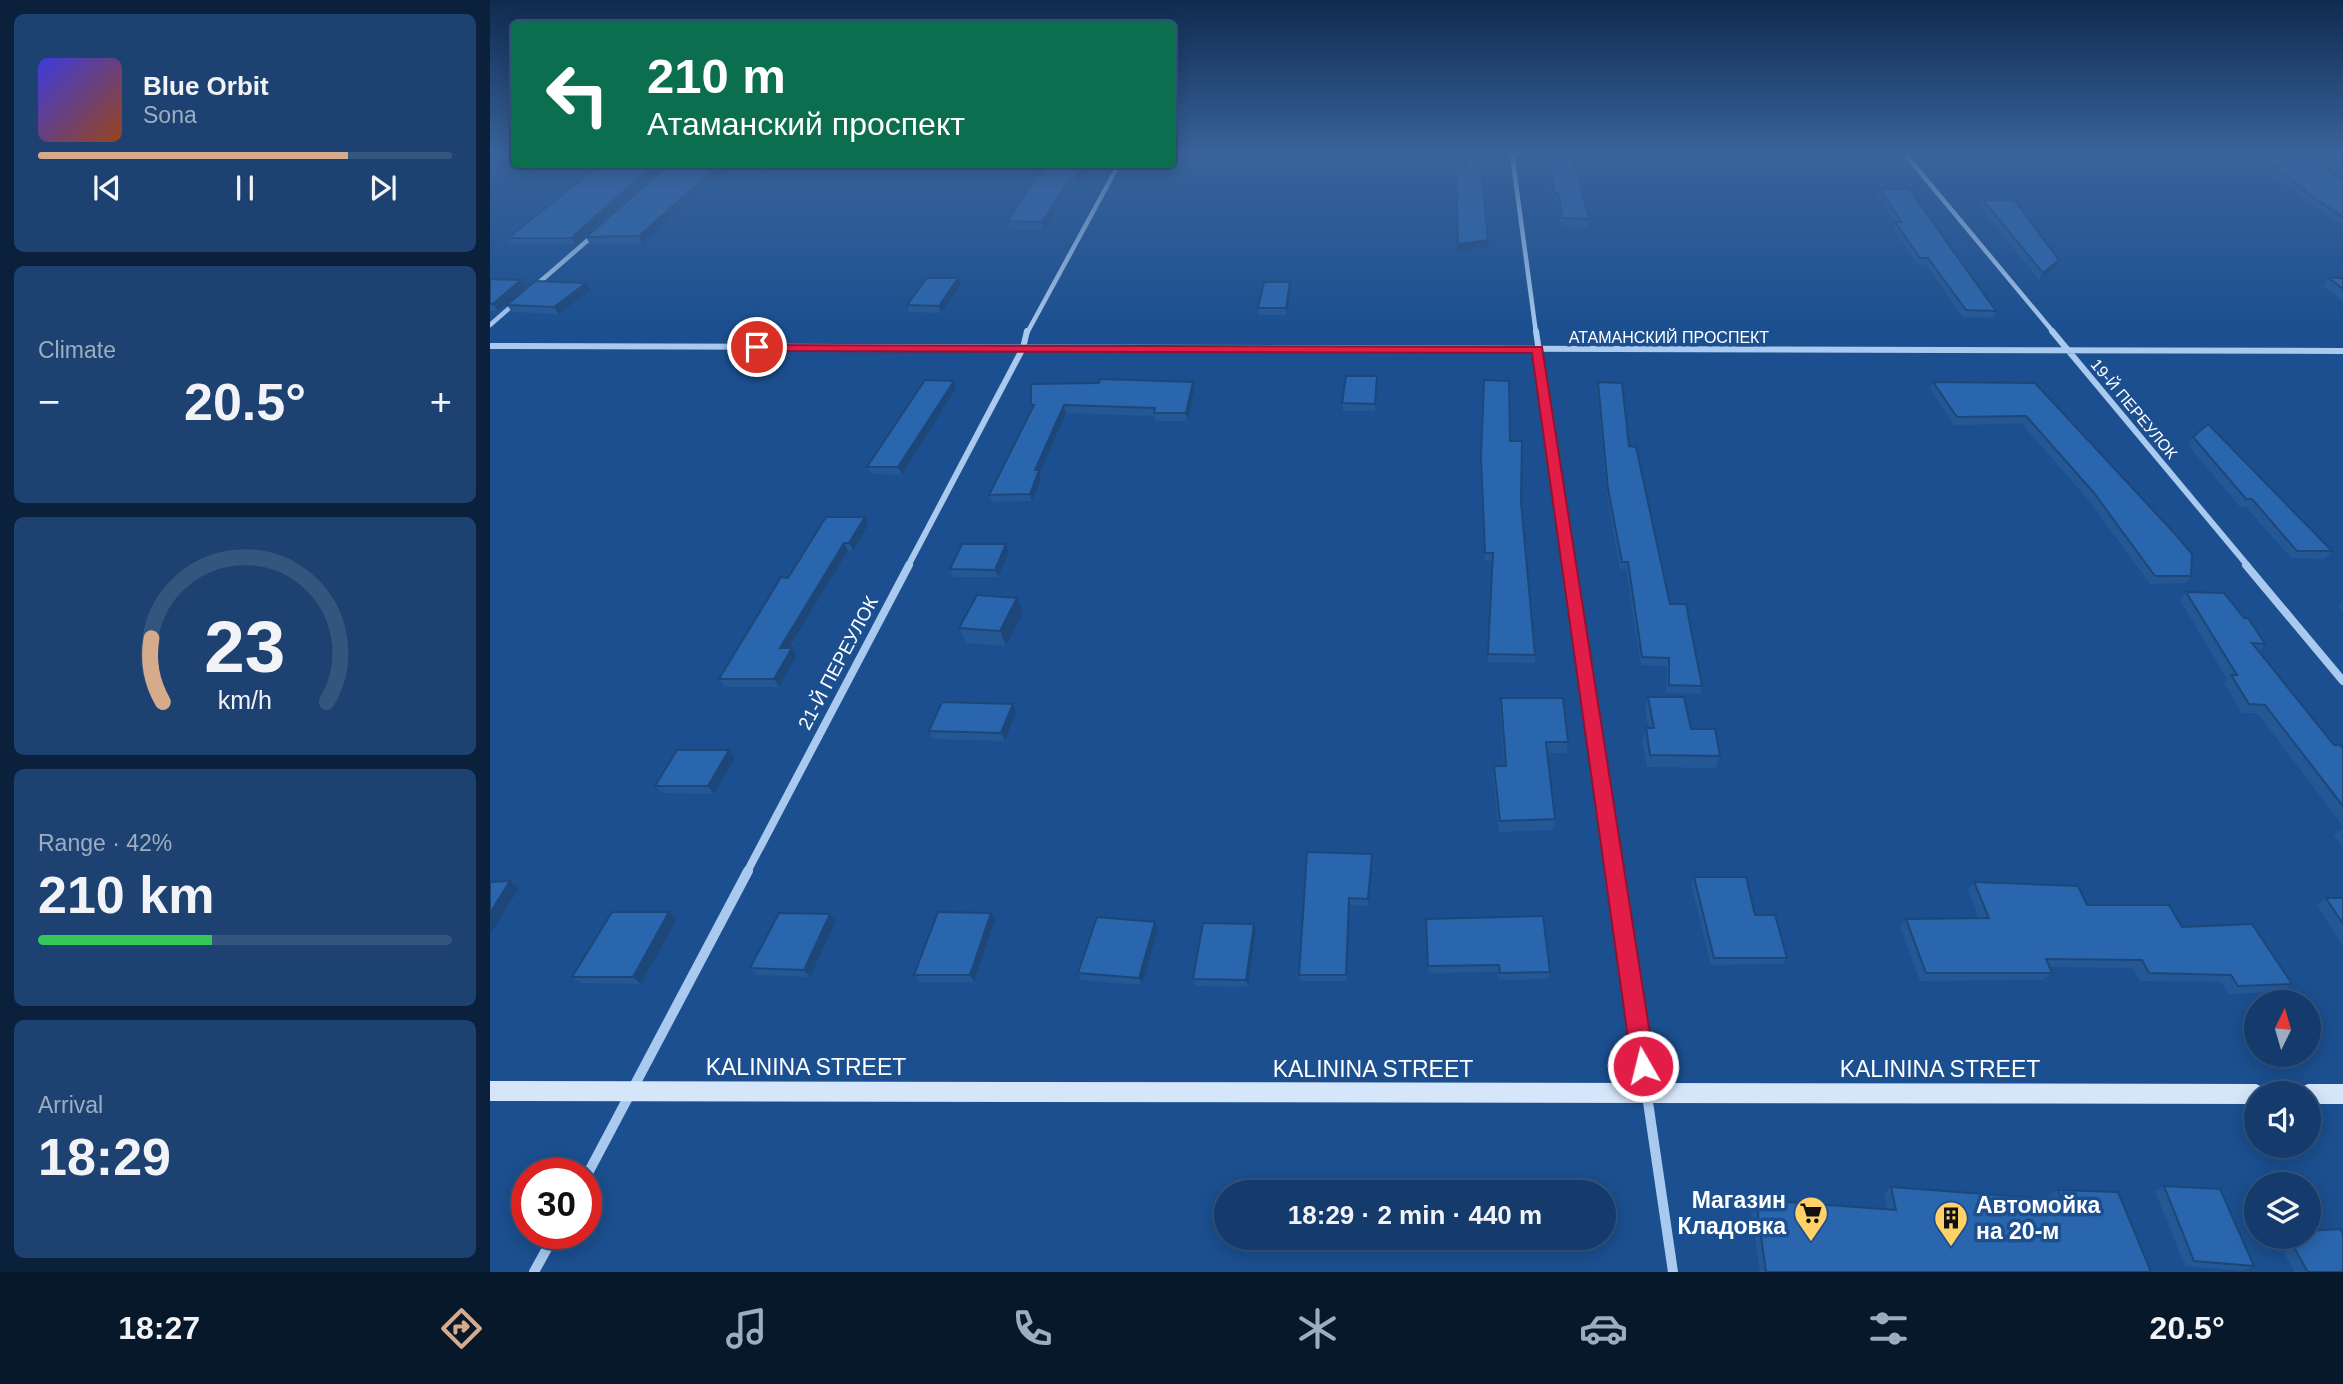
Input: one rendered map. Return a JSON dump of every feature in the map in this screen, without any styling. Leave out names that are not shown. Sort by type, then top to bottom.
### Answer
[{"type":"main road","name":"KALININA STREET","points":[[490,1091],[2244,1094]]},
{"type":"main road","points":[[2321,1094],[2343,1094]]},
{"type":"street","name":"21-Й ПЕРЕУЛОК","points":[[597,1158],[1023,348],[1028,329],[1092,213]]},
{"type":"street","points":[[1520,213],[1673,1272]]},
{"type":"street","name":"19-Й ПЕРЕУЛОК","points":[[1954,213],[2343,681]]},
{"type":"street","points":[[531,289],[603,227]]},
{"type":"street","points":[[490,324],[521,298]]},
{"type":"street","name":"АТАМАНСКИЙ ПРОСПЕКТ","points":[[490,346],[2343,351]]},
{"type":"street","points":[[534,1272],[547,1249]]},
{"type":"building","points":[[539,213],[599,213],[571,238],[508,238]]},
{"type":"building","points":[[613,213],[664,213],[639,236],[586,237]]},
{"type":"building","points":[[1012,213],[1048,213],[1042,222],[1007,221]]},
{"type":"building","points":[[1457,213],[1485,213],[1488,240],[1458,244]]},
{"type":"building","points":[[1562,213],[1588,213],[1589,219],[1563,218]]},
{"type":"building","points":[[1896,213],[1926,213],[1996,311],[1966,310],[1928,258],[1920,258],[1895,222],[1902,222]]},
{"type":"building","points":[[1994,213],[2024,213],[2059,260],[2043,273]]},
{"type":"building","points":[[927,278],[958,278],[939,306],[907,305]]},
{"type":"building","points":[[2329,278],[2343,278],[2343,289]]},
{"type":"building","points":[[490,279],[521,280],[490,304]]},
{"type":"building","points":[[535,281],[586,283],[554,307],[507,305]]},
{"type":"building","points":[[1264,282],[1290,282],[1286,308],[1258,308]]},
{"type":"building","points":[[1346,376],[1377,376],[1375,404],[1342,403]]},
{"type":"building","points":[[1100,379],[1193,382],[1186,413],[1154,413],[1155,408],[1064,405],[1035,470],[1039,470],[1030,494],[989,495],[1034,405],[1031,405],[1031,384],[1099,383]]},
{"type":"building","points":[[925,380],[954,381],[898,467],[867,467]]},
{"type":"building","points":[[1484,380],[1509,381],[1510,441],[1522,441],[1521,502],[1535,655],[1488,654],[1493,553],[1485,553],[1481,458]]},
{"type":"building","points":[[1598,382],[1622,383],[1629,446],[1636,447],[1670,604],[1686,604],[1702,686],[1669,685],[1669,658],[1642,657],[1628,562],[1622,562],[1608,489]]},
{"type":"building","points":[[1933,382],[2035,383],[2192,554],[2191,576],[2155,576],[2094,493],[2026,416],[1957,417]]},
{"type":"building","points":[[2208,424],[2332,551],[2297,551],[2252,499],[2246,499],[2193,437]]},
{"type":"building","points":[[826,517],[865,517],[849,543],[844,543],[780,648],[792,648],[774,679],[719,679],[781,577],[788,578]]},
{"type":"building","points":[[962,544],[1006,544],[995,570],[950,569]]},
{"type":"building","points":[[2186,592],[2224,593],[2244,618],[2248,618],[2265,644],[2252,643],[2334,745],[2343,748],[2343,806],[2265,705],[2249,704],[2231,675],[2237,675]]},
{"type":"building","points":[[977,595],[1017,598],[1000,631],[959,628]]},
{"type":"building","points":[[1648,697],[1684,697],[1691,729],[1715,729],[1720,756],[1650,755],[1646,728],[1654,728]]},
{"type":"building","points":[[1501,698],[1563,698],[1568,742],[1546,742],[1555,819],[1500,821],[1494,766],[1506,766]]},
{"type":"building","points":[[942,702],[1013,704],[1001,733],[929,731]]},
{"type":"building","points":[[677,750],[729,750],[708,786],[655,786]]},
{"type":"building","points":[[1307,852],[1372,854],[1368,899],[1349,898],[1346,975],[1299,975]]},
{"type":"building","points":[[1694,877],[1746,877],[1755,915],[1775,915],[1787,958],[1714,958]]},
{"type":"building","points":[[510,881],[490,913],[490,882]]},
{"type":"building","points":[[1974,882],[2078,886],[2087,905],[2169,905],[2182,927],[2252,924],[2292,984],[2238,986],[2231,975],[2149,973],[2142,960],[2046,959],[2052,973],[1926,973],[1906,919],[1989,918]]},
{"type":"building","points":[[2326,898],[2343,898],[2343,924]]},
{"type":"building","points":[[612,912],[669,912],[633,977],[572,977]]},
{"type":"building","points":[[938,912],[991,913],[970,975],[914,975]]},
{"type":"building","points":[[779,913],[830,914],[804,970],[750,968]]},
{"type":"building","points":[[1543,916],[1550,972],[1500,973],[1499,965],[1428,966],[1426,919]]},
{"type":"building","points":[[1097,917],[1155,922],[1139,978],[1078,973]]},
{"type":"building","points":[[1203,923],[1254,924],[1246,980],[1193,979]]},
{"type":"building","points":[[2164,1186],[2220,1189],[2244,1249],[2246,1249],[2254,1266],[2194,1261]]},
{"type":"building","points":[[1891,1187],[2062,1200],[2058,1190],[2118,1192],[2151,1272],[1766,1272],[1756,1200],[1896,1210]]},
{"type":"building","points":[[2340,1229],[2343,1234],[2343,1272],[2308,1272],[2295,1249],[2321,1249],[2321,1230]]},
{"type":"place","name":"Магазин Кладовка","points":[[1811,1243]]},
{"type":"place","name":"Автомойка на 20-м","points":[[1951,1248]]},
{"type":"route","points":[[757,347],[1538,349],[1643,1066]]}]
